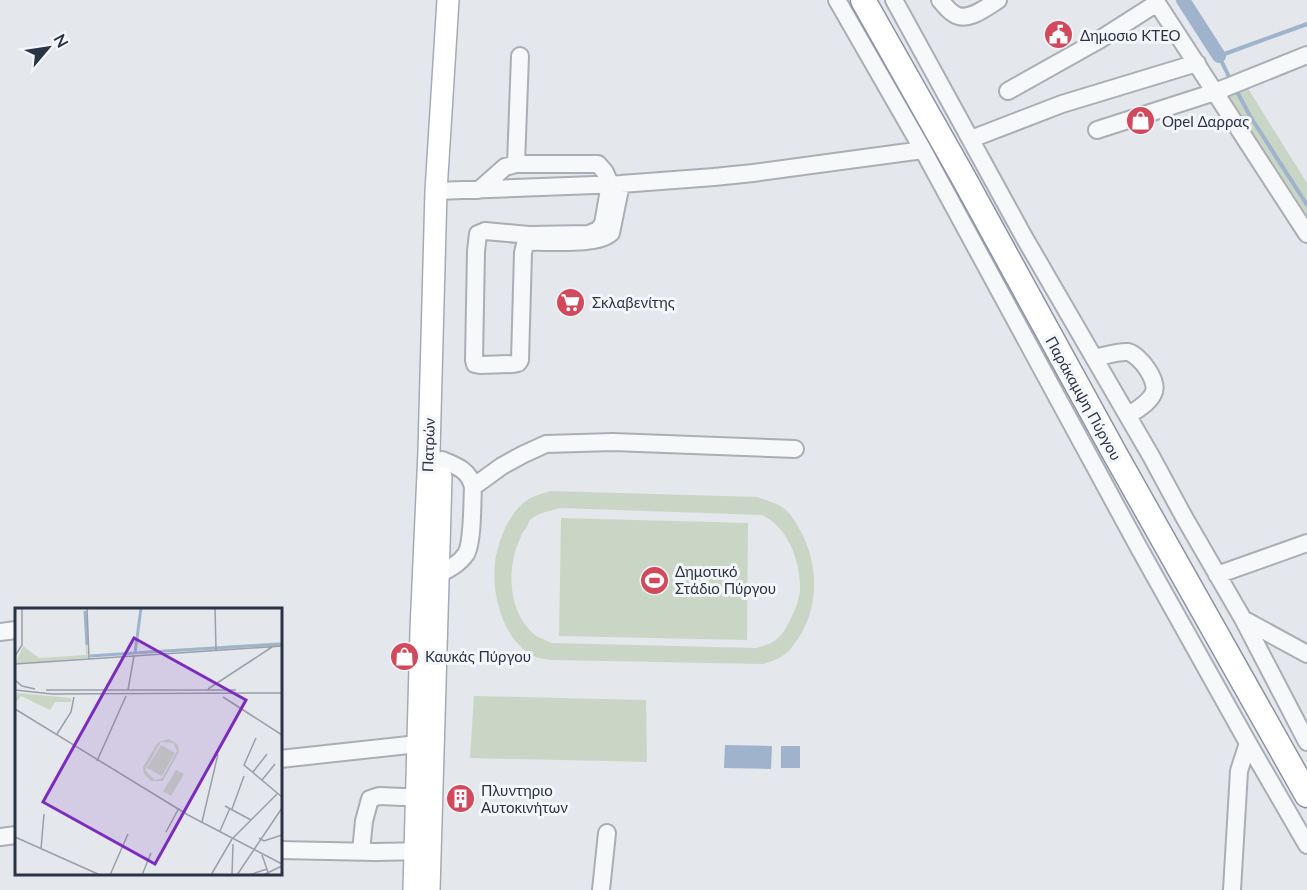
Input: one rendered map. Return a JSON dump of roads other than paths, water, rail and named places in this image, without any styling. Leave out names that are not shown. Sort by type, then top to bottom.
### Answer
[{"type":"highway","name":"Παράκαμψη Πύργου","points":[[863,0],[1307,795]]},
{"type":"main road","name":"Πατρών","points":[[424,798],[418,744],[421,630],[437,383],[448,0]]},
{"type":"main road","name":"Πατρών","points":[[443,191],[462,0]]},
{"type":"main road","name":"Πατρών","points":[[429,890],[423,851],[424,798],[439,574],[442,460],[437,383]]},
{"type":"main road","name":"Πατρών","points":[[414,890],[423,851]]},
{"type":"street","points":[[837,0],[923,150],[1117,506],[1307,845]]},
{"type":"street","points":[[894,0],[1024,237],[1242,619],[1307,742]]},
{"type":"street","points":[[940,0],[955,16],[962,17],[985,9],[999,0]]},
{"type":"street","points":[[1008,91],[1099,40],[1156,1],[1197,63],[1221,90],[1307,234]]},
{"type":"street","points":[[1097,130],[1221,90],[1307,55]]},
{"type":"street","points":[[516,164],[520,56]]},
{"type":"street","points":[[971,139],[1062,104],[1197,63]]},
{"type":"street","points":[[443,191],[616,184],[753,173],[923,150]]},
{"type":"street","points":[[479,190],[506,167],[516,164],[598,164],[616,184],[610,232],[607,236],[588,241],[526,243],[520,360],[513,364],[480,365],[474,360],[478,234],[485,231],[529,235],[589,234],[598,230],[603,224],[616,184]]},
{"type":"street","points":[[1094,358],[1129,352],[1141,361],[1152,377],[1155,386],[1154,393],[1148,401],[1128,416]]},
{"type":"street","points":[[473,487],[524,453],[546,444],[613,442],[795,449]]},
{"type":"street","points":[[439,574],[463,558],[469,546],[473,487],[464,471],[442,460]]},
{"type":"street","points":[[1217,575],[1307,543]]},
{"type":"street","points":[[1242,619],[1307,654]]},
{"type":"street","points":[[0,632],[15,630]]},
{"type":"street","points":[[1232,890],[1239,771],[1248,743]]},
{"type":"street","points":[[282,759],[418,744]]},
{"type":"street","points":[[361,851],[364,821],[370,799],[379,796],[424,798]]},
{"type":"street","points":[[601,890],[607,833]]},
{"type":"street","points":[[0,837],[15,835]]},
{"type":"street","points":[[282,850],[423,851]]},
{"type":"water","points":[[725,745],[772,746],[771,769],[724,768]]},
{"type":"water","points":[[781,746],[800,746],[800,768],[781,768]]},
{"type":"waterway","points":[[1183,0],[1219,56]]},
{"type":"waterway","points":[[1231,81],[1219,56],[1307,24]]},
{"type":"waterway","points":[[1235,88],[1250,116],[1307,205]]},
{"type":"place","name":"Δημοσιο ΚΤΕΟ","points":[[1059,35]]},
{"type":"place","name":"Opel Δαρρας","points":[[1141,121]]},
{"type":"place","name":"Σκλαβενίτης","points":[[571,302]]},
{"type":"place","name":"Δημοτικό Στάδιο Πύργου","points":[[654,580]]},
{"type":"place","name":"Καυκάς Πύργου","points":[[404,656]]},
{"type":"place","name":"Πλυντηριο Αυτοκινήτων","points":[[460,799]]}]
